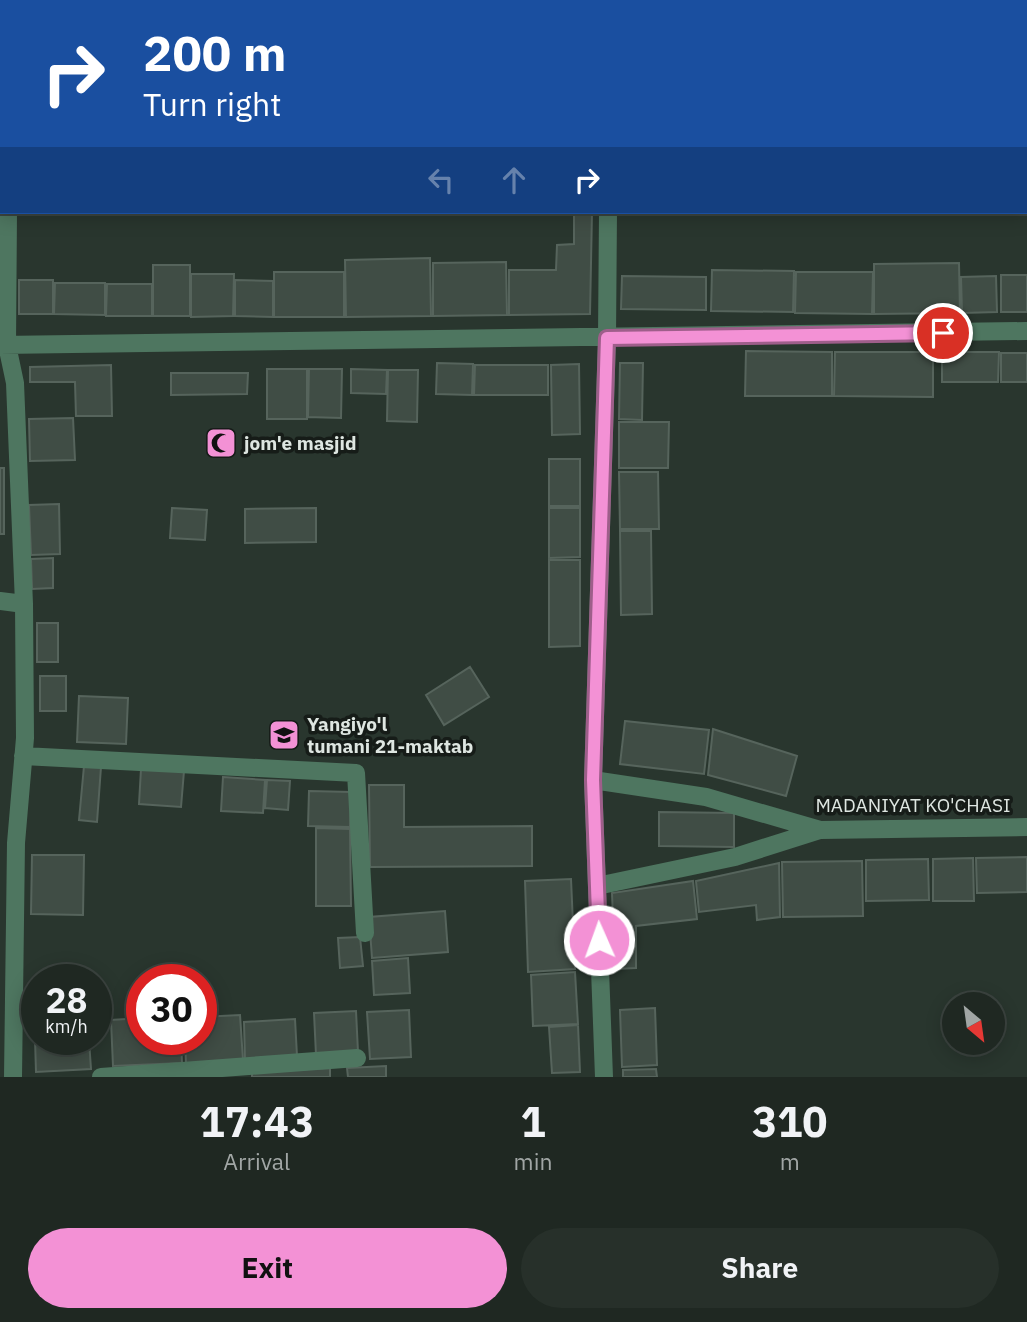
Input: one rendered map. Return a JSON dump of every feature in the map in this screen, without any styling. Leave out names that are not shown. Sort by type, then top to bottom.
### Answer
[{"type":"street","points":[[8,214],[4,345],[15,383],[24,604],[23,756],[8,843],[13,1077]]},
{"type":"street","points":[[604,1077],[593,780],[607,338],[608,214]]},
{"type":"street","points":[[4,345],[1027,331]]},
{"type":"street","points":[[0,601],[24,604]]},
{"type":"street","points":[[23,756],[356,773],[365,933]]},
{"type":"street","name":"MADANIYAT KO'CHASI","points":[[593,780],[706,797],[820,830],[1027,827]]},
{"type":"street","points":[[597,886],[735,857],[820,830]]},
{"type":"street","points":[[101,1077],[357,1058]]},
{"type":"building","points":[[574,214],[592,214],[590,314],[509,315],[509,270],[556,270],[557,245],[574,244]]},
{"type":"building","points":[[430,258],[431,316],[346,317],[345,260]]},
{"type":"building","points":[[506,262],[507,315],[433,316],[433,263]]},
{"type":"building","points":[[959,263],[960,313],[874,314],[874,264]]},
{"type":"building","points":[[153,265],[190,265],[190,316],[153,316]]},
{"type":"building","points":[[712,270],[794,271],[793,312],[711,311]]},
{"type":"building","points":[[274,272],[344,272],[344,317],[274,317]]},
{"type":"building","points":[[796,272],[873,272],[872,314],[795,313]]},
{"type":"building","points":[[191,274],[234,274],[233,316],[191,317]]},
{"type":"building","points":[[1001,275],[1027,275],[1027,312],[1001,312]]},
{"type":"building","points":[[622,276],[706,277],[706,310],[621,309]]},
{"type":"building","points":[[996,276],[997,312],[962,313],[961,277]]},
{"type":"building","points":[[19,280],[53,280],[53,314],[19,314]]},
{"type":"building","points":[[235,280],[273,281],[273,317],[235,316]]},
{"type":"building","points":[[55,283],[105,283],[105,315],[54,314]]},
{"type":"building","points":[[107,284],[152,284],[152,316],[106,316]]},
{"type":"building","points":[[746,351],[832,352],[832,396],[745,396]]},
{"type":"building","points":[[835,352],[933,352],[933,397],[834,396]]},
{"type":"building","points":[[942,352],[999,352],[998,382],[942,382]]},
{"type":"building","points":[[1001,353],[1027,353],[1027,382],[1001,382]]},
{"type":"building","points":[[437,363],[473,364],[472,395],[436,394]]},
{"type":"building","points":[[620,363],[643,363],[642,420],[619,419]]},
{"type":"building","points":[[579,364],[580,434],[552,435],[551,365]]},
{"type":"building","points":[[111,365],[112,416],[76,416],[75,382],[30,382],[30,367]]},
{"type":"building","points":[[475,365],[548,365],[548,395],[474,395]]},
{"type":"building","points":[[267,369],[307,369],[307,419],[267,419]]},
{"type":"building","points":[[309,369],[342,369],[341,418],[308,417]]},
{"type":"building","points":[[351,369],[387,370],[386,394],[351,393]]},
{"type":"building","points":[[388,370],[418,370],[417,422],[387,421]]},
{"type":"building","points":[[171,373],[248,373],[247,394],[171,395]]},
{"type":"building","points":[[73,418],[75,460],[30,461],[29,419]]},
{"type":"building","points":[[619,422],[669,422],[668,468],[619,468]]},
{"type":"building","points":[[549,459],[580,459],[580,506],[549,506]]},
{"type":"building","points":[[0,468],[4,468],[4,534],[0,534]]},
{"type":"building","points":[[619,472],[658,472],[659,529],[620,529]]},
{"type":"building","points":[[59,504],[60,554],[31,555],[29,505]]},
{"type":"building","points":[[172,508],[207,510],[205,540],[170,538]]},
{"type":"building","points":[[316,508],[316,542],[245,543],[245,509]]},
{"type":"building","points":[[549,508],[580,508],[580,557],[549,558]]},
{"type":"building","points":[[620,531],[651,531],[652,614],[621,615]]},
{"type":"building","points":[[53,558],[53,588],[32,589],[31,559]]},
{"type":"building","points":[[549,560],[580,560],[580,646],[549,647]]},
{"type":"building","points":[[37,623],[58,623],[58,662],[37,662]]},
{"type":"building","points":[[470,667],[489,697],[444,725],[426,695]]},
{"type":"building","points":[[40,676],[66,676],[66,711],[40,711]]},
{"type":"building","points":[[79,696],[128,698],[126,744],[77,742]]},
{"type":"building","points":[[625,721],[709,730],[704,774],[620,764]]},
{"type":"building","points":[[713,729],[797,756],[786,796],[708,775]]},
{"type":"building","points":[[84,766],[101,767],[97,822],[79,820]]},
{"type":"building","points":[[141,769],[184,771],[181,807],[139,804]]},
{"type":"building","points":[[223,777],[265,780],[263,813],[221,811]]},
{"type":"building","points":[[267,780],[290,781],[288,810],[265,808]]},
{"type":"building","points":[[369,785],[404,785],[404,827],[532,826],[532,866],[370,867]]},
{"type":"building","points":[[309,791],[351,792],[350,827],[308,826]]},
{"type":"building","points":[[659,812],[734,813],[734,847],[659,846]]},
{"type":"building","points":[[316,828],[350,829],[351,906],[316,906]]},
{"type":"building","points":[[32,855],[84,855],[83,915],[31,914]]},
{"type":"building","points":[[1027,857],[1027,892],[977,893],[976,858]]},
{"type":"building","points":[[973,858],[974,901],[933,901],[933,859]]},
{"type":"building","points":[[928,859],[929,900],[866,901],[866,860]]},
{"type":"building","points":[[862,861],[863,916],[783,917],[782,862]]},
{"type":"building","points":[[779,863],[780,917],[757,920],[756,905],[699,912],[696,881]]},
{"type":"building","points":[[571,879],[575,969],[528,972],[525,881]]},
{"type":"building","points":[[693,881],[697,919],[636,926],[636,968],[615,969],[612,893]]},
{"type":"building","points":[[445,911],[448,952],[372,958],[369,917]]},
{"type":"building","points":[[360,937],[363,966],[340,968],[338,938]]},
{"type":"building","points":[[408,958],[410,993],[374,995],[372,961]]},
{"type":"building","points":[[575,972],[578,1024],[533,1026],[531,975]]},
{"type":"building","points":[[655,1008],[657,1065],[622,1067],[620,1010]]},
{"type":"building","points":[[409,1010],[411,1057],[370,1059],[367,1012]]},
{"type":"building","points":[[356,1011],[358,1052],[316,1055],[314,1013]]},
{"type":"building","points":[[240,1015],[243,1060],[186,1064],[186,1055],[217,1055],[217,1016]]},
{"type":"building","points":[[126,1019],[126,1055],[182,1055],[182,1063],[113,1066],[112,1020]]},
{"type":"building","points":[[295,1019],[297,1056],[245,1060],[244,1022]]},
{"type":"building","points":[[578,1025],[580,1072],[552,1073],[549,1027]]},
{"type":"building","points":[[35,1055],[90,1055],[91,1069],[36,1072]]},
{"type":"building","points":[[386,1066],[386,1077],[348,1077],[347,1068]]},
{"type":"building","points":[[330,1068],[330,1077],[252,1077],[252,1072]]},
{"type":"building","points":[[656,1069],[657,1077],[623,1077],[623,1070]]},
{"type":"place","name":"jom'e masjid","points":[[221,443]]},
{"type":"place","name":"Yangiyo'l tumani 21-maktab","points":[[284,735]]},
{"type":"route","points":[[599,940],[593,780],[607,338],[943,333]]}]
